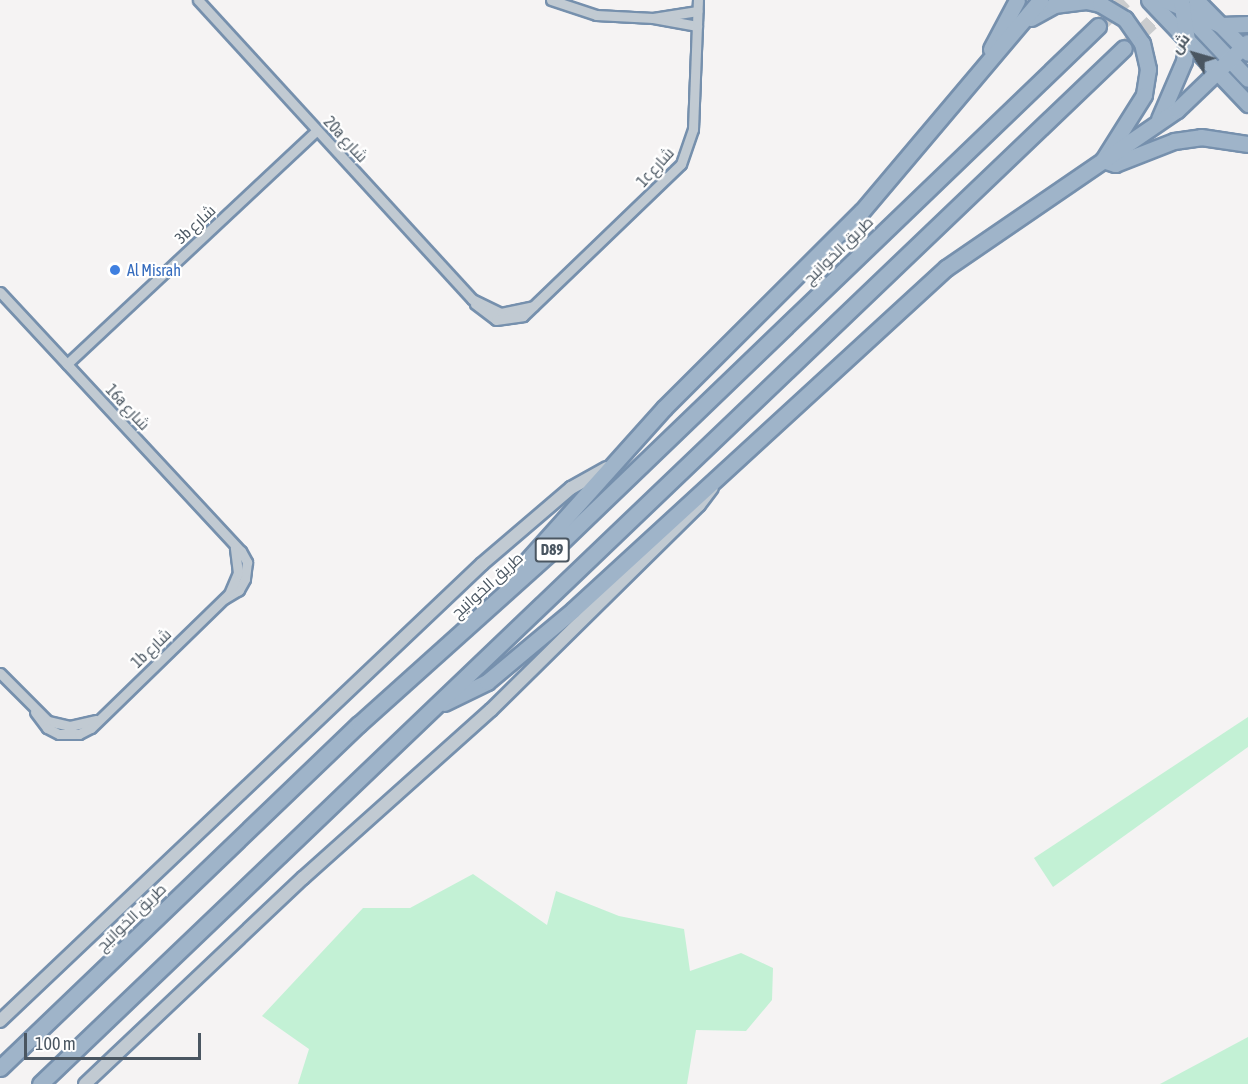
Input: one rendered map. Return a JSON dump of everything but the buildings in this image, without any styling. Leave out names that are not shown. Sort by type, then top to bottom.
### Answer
[{"type":"highway","points":[[990,60],[993,44],[1017,0]]},
{"type":"highway","points":[[489,608],[607,468],[862,212],[1040,0]]},
{"type":"highway","points":[[441,704],[487,682],[716,480],[946,268],[1154,127],[1219,74],[1246,48],[1196,0]]},
{"type":"highway","points":[[990,60],[1002,52],[1030,19],[1054,5],[1086,1],[1100,4],[1125,19],[1142,43],[1147,82],[1138,108],[1103,160]]},
{"type":"highway","points":[[1157,3],[1180,4],[1221,25],[1248,24]]},
{"type":"highway","points":[[1157,3],[1187,40],[1248,104]]},
{"type":"highway","points":[[1154,127],[1178,81],[1187,40],[1180,4]]},
{"type":"highway","points":[[1180,4],[1248,79]]},
{"type":"highway","name":"طريق الخوانيج","points":[[0,1068],[359,724],[489,608],[1098,26]]},
{"type":"highway","name":"D89","points":[[40,1084],[441,704],[1124,48]]},
{"type":"highway","points":[[1103,160],[1114,164],[1174,141],[1201,137],[1248,144]]},
{"type":"street","name":"20a شارع","points":[[198,0],[472,298],[502,317]]},
{"type":"street","points":[[551,0],[596,15],[653,18],[697,26]]},
{"type":"street","name":"1c شارع","points":[[502,317],[516,320],[533,306],[681,164],[693,129],[698,0]]},
{"type":"street","points":[[653,18],[697,11]]},
{"type":"street","name":"3b شارع","points":[[67,364],[317,130]]},
{"type":"street","name":"16a شارع","points":[[0,292],[233,542],[244,556],[243,573]]},
{"type":"street","points":[[0,1021],[482,564],[571,488],[607,468]]},
{"type":"street","points":[[85,1084],[303,878],[517,685],[699,505],[716,480]]},
{"type":"street","name":"1b شارع","points":[[0,674],[47,728],[70,731],[99,718],[224,599],[243,573]]},
{"type":"green space","points":[[1248,717],[1248,747],[1053,887],[1034,858]]},
{"type":"green space","points":[[473,874],[547,925],[556,891],[619,916],[684,929],[690,971],[741,953],[773,968],[772,1000],[746,1031],[696,1030],[687,1084],[298,1084],[309,1049],[262,1016],[363,908],[410,908]]},
{"type":"green space","points":[[1248,1037],[1248,1084],[1160,1084]]},
{"type":"tunnel","points":[[1098,26],[1125,0]]},
{"type":"tunnel","points":[[1124,48],[1170,5]]},
{"type":"place","name":"Al Misrah","points":[[115,270]]}]
